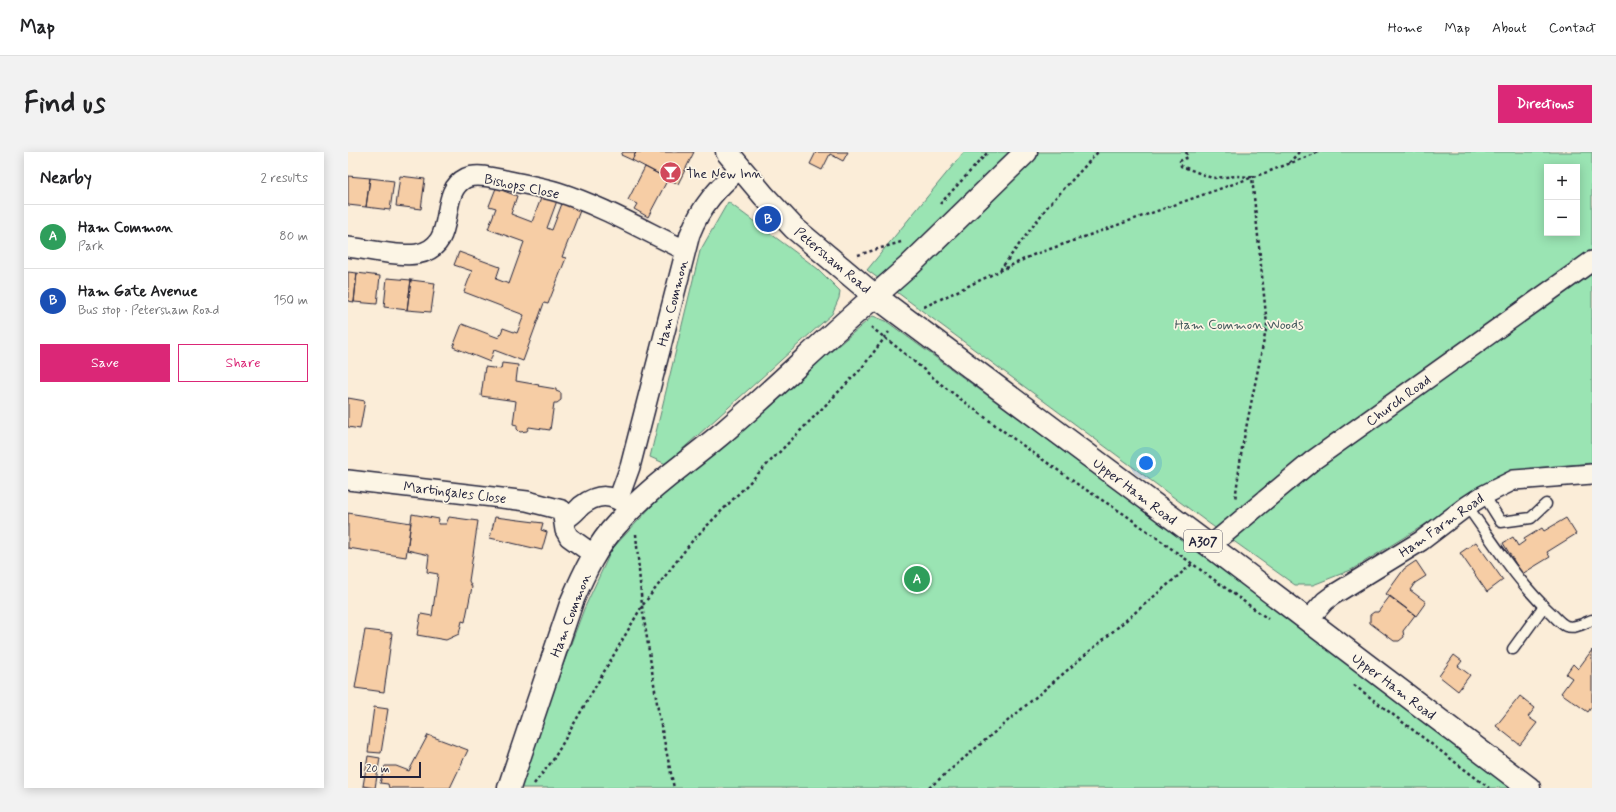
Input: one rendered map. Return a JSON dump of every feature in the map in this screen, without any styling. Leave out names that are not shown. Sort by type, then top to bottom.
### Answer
[{"type":"main road","name":"Petersham Road","points":[[727,152],[764,196],[794,228],[875,296]]},
{"type":"main road","name":"Ham Common","points":[[510,788],[572,601],[582,576],[594,555],[617,523],[625,504],[677,469],[726,430],[910,264],[1026,152]]},
{"type":"main road","name":"Upper Ham Road","points":[[875,296],[911,313],[1210,546],[1529,788]]},
{"type":"street","name":"Ham Common","points":[[625,504],[627,478],[685,250],[695,221],[702,208],[720,186],[741,168]]},
{"type":"street","name":"Bishops Close","points":[[348,247],[406,254],[416,254],[427,250],[438,242],[444,233],[450,202],[455,187],[467,178],[482,176],[536,186],[560,193],[596,208],[685,250]]},
{"type":"street","name":"Church Road","points":[[1210,546],[1312,460],[1592,261]]},
{"type":"street","name":"Ham Farm Road","points":[[1308,620],[1324,601],[1421,541],[1484,495],[1514,480],[1592,474]]},
{"type":"street","name":"Martingales Close","points":[[348,480],[527,501],[562,510],[569,517],[590,500],[600,496],[609,497],[625,504]]},
{"type":"street","points":[[562,510],[565,530],[569,537],[594,555]]},
{"type":"lane","points":[[1484,495],[1502,522],[1531,518],[1546,504]]},
{"type":"lane","points":[[1467,506],[1520,580],[1544,606],[1566,626],[1577,627],[1592,620]]},
{"type":"lane","points":[[1513,649],[1544,606]]},
{"type":"path","points":[[936,208],[988,152]]},
{"type":"path","points":[[911,313],[1000,270],[1048,206],[1098,152]]},
{"type":"path","points":[[1186,152],[1188,157],[1180,162],[1181,166],[1188,169],[1212,178],[1236,176],[1252,177]]},
{"type":"path","points":[[1289,164],[1299,152]]},
{"type":"path","points":[[531,788],[553,760],[642,606],[693,540],[861,369],[884,338],[911,313],[1033,255],[1319,152]]},
{"type":"path","points":[[1231,528],[1242,448],[1267,325],[1252,177]]},
{"type":"path","points":[[855,256],[904,242]]},
{"type":"path","points":[[854,313],[1014,439],[1080,486],[1124,514],[1272,622]]},
{"type":"path","points":[[625,504],[635,523],[642,606],[659,716],[674,788]]},
{"type":"path","points":[[929,788],[1192,564]]},
{"type":"path","points":[[1350,681],[1419,736],[1489,788]]},
{"type":"green space","name":"Ham Common Woods","points":[[964,152],[1592,152],[1592,463],[1532,468],[1502,477],[1351,570],[1313,585],[1295,585],[1207,522],[867,270]]},
{"type":"green space","points":[[728,202],[818,269],[840,291],[839,298],[832,314],[666,464],[650,457],[700,251]]},
{"type":"green space","points":[[873,316],[886,321],[1316,637],[1458,743],[1511,788],[521,788],[549,702],[584,609],[612,549],[662,495]]},
{"type":"building","points":[[623,152],[636,152],[632,160],[621,155]]},
{"type":"building","name":"The New Inn","points":[[636,152],[694,152],[678,184],[632,160]]},
{"type":"building","points":[[816,152],[848,152],[843,161],[830,154],[822,170],[810,164]]},
{"type":"building","points":[[645,167],[668,179],[648,217],[634,209],[637,204],[628,200]]},
{"type":"building","points":[[348,176],[370,178],[366,207],[348,205]]},
{"type":"building","points":[[400,176],[425,179],[421,209],[396,206]]},
{"type":"building","points":[[370,178],[394,181],[390,210],[366,207]]},
{"type":"building","points":[[496,188],[517,196],[511,214],[532,222],[543,193],[558,198],[547,228],[552,230],[563,201],[581,208],[562,257],[566,258],[548,304],[544,303],[523,361],[494,350],[490,362],[453,347],[462,324],[499,338],[503,328],[517,333],[524,315],[464,292],[472,271],[454,265],[459,252],[500,267],[496,279],[509,284],[524,242],[488,229],[496,208],[489,206]]},
{"type":"building","points":[[348,272],[357,273],[354,302],[348,301]]},
{"type":"building","points":[[357,273],[380,276],[377,304],[354,302]]},
{"type":"building","points":[[387,278],[411,280],[407,310],[384,307]]},
{"type":"building","points":[[411,280],[435,283],[431,312],[407,310]]},
{"type":"building","points":[[502,363],[518,365],[516,381],[556,389],[556,391],[561,393],[561,400],[554,403],[550,430],[529,427],[527,431],[520,432],[517,429],[517,425],[513,424],[516,401],[481,396],[485,367],[501,369]]},
{"type":"building","points":[[348,398],[365,401],[360,429],[348,427]]},
{"type":"building","points":[[348,513],[411,523],[406,557],[348,548]]},
{"type":"building","points":[[412,514],[439,519],[438,524],[446,524],[449,517],[478,521],[469,581],[472,587],[465,622],[462,621],[459,634],[446,640],[417,635],[421,614],[432,616],[438,574],[427,572],[429,555],[407,550]]},
{"type":"building","points":[[495,517],[543,523],[541,530],[547,532],[542,550],[490,538]]},
{"type":"building","points":[[1566,518],[1576,534],[1547,552],[1550,557],[1522,574],[1503,543],[1513,537],[1518,546],[1525,541],[1524,539],[1542,528],[1544,531]]},
{"type":"building","points":[[1476,542],[1503,580],[1487,592],[1460,553]]},
{"type":"building","points":[[1416,561],[1426,576],[1415,583],[1410,590],[1426,602],[1416,616],[1386,594],[1404,569]]},
{"type":"building","points":[[1390,596],[1415,615],[1403,631],[1404,637],[1399,641],[1394,641],[1370,623],[1370,615],[1374,612],[1378,612]]},
{"type":"building","points":[[365,630],[392,633],[384,692],[355,688]]},
{"type":"building","points":[[1592,650],[1592,706],[1588,712],[1561,693],[1572,678],[1566,674],[1573,664],[1578,669]]},
{"type":"building","points":[[1454,655],[1462,661],[1458,666],[1470,675],[1458,691],[1439,676]]},
{"type":"building","points":[[1520,696],[1535,708],[1528,717],[1537,723],[1520,745],[1496,726]]},
{"type":"building","points":[[374,707],[388,709],[381,753],[368,752]]},
{"type":"building","points":[[428,735],[468,750],[450,788],[389,788],[388,784],[380,783],[385,766],[396,766],[409,771]]},
{"type":"building","points":[[368,756],[380,758],[375,788],[363,786]]},
{"type":"place","name":"The New Inn","points":[[670,173]]},
{"type":"place","name":"Ham Gate Avenue","points":[[768,219]]},
{"type":"place","name":"Ham Common","points":[[917,579]]}]
